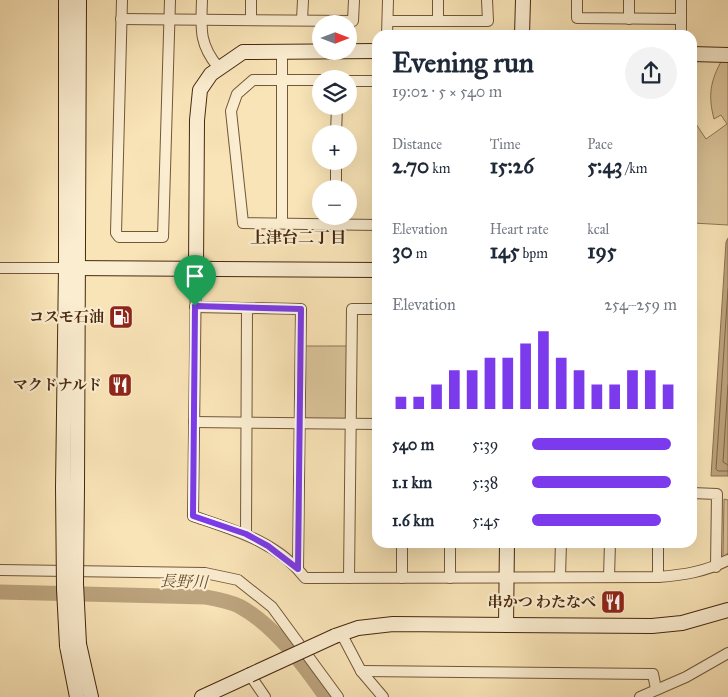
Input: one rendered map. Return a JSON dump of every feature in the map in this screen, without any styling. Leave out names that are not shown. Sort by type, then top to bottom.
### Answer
[{"type":"street","points":[[66,0],[73,268]]},
{"type":"street","points":[[77,697],[73,645],[64,590],[70,487],[79,0]]},
{"type":"street","points":[[122,0],[116,233],[119,237],[163,237],[168,141],[170,0]]},
{"type":"street","points":[[202,0],[202,40],[207,54],[218,67]]},
{"type":"street","points":[[251,0],[251,20]]},
{"type":"street","points":[[302,20],[303,0]]},
{"type":"street","points":[[121,19],[353,20],[354,0]]},
{"type":"street","points":[[387,30],[388,0]]},
{"type":"street","points":[[438,0],[438,21]]},
{"type":"street","points":[[388,21],[488,22],[487,0]]},
{"type":"street","points":[[522,30],[523,0]]},
{"type":"street","points":[[577,0],[577,18],[681,19]]},
{"type":"street","points":[[629,18],[630,0]]},
{"type":"street","points":[[681,0],[681,30]]},
{"type":"street","points":[[372,51],[244,52],[218,67],[200,90],[197,120],[193,516],[246,534],[268,546],[298,569],[305,578],[688,575],[716,567],[728,560]]},
{"type":"street","points":[[282,52],[284,79],[282,223]]},
{"type":"street","points":[[697,54],[728,55]]},
{"type":"street","points":[[312,80],[253,80],[237,94],[231,111],[244,223],[312,221]]},
{"type":"street","points":[[357,81],[372,82]]},
{"type":"street","points":[[357,223],[372,224]]},
{"type":"street","points":[[0,268],[372,270]]},
{"type":"street","points":[[195,306],[301,309],[298,569]]},
{"type":"street","points":[[246,534],[247,308]]},
{"type":"street","points":[[349,578],[352,309],[372,309]]},
{"type":"street","points":[[194,422],[372,424]]},
{"type":"street","points":[[697,493],[717,494],[716,567]]},
{"type":"street","points":[[402,548],[402,578]]},
{"type":"street","points":[[450,548],[450,578]]},
{"type":"street","points":[[506,548],[506,625]]},
{"type":"street","points":[[560,577],[561,548]]},
{"type":"street","points":[[610,548],[610,577]]},
{"type":"street","points":[[658,548],[658,576]]},
{"type":"street","points":[[0,570],[205,573],[238,580],[272,606],[338,697]]},
{"type":"street","points":[[202,697],[338,635],[379,624],[652,626],[682,623],[728,610]]},
{"type":"street","points":[[338,635],[361,671],[383,697]]},
{"type":"street","points":[[73,645],[90,697]]},
{"type":"street","points":[[640,697],[686,677],[728,652]]},
{"type":"street","points":[[361,671],[653,674],[656,689]]},
{"type":"street","points":[[250,675],[265,697]]},
{"type":"shaded area","points":[[722,60],[728,60],[728,225],[697,223],[697,126],[706,139],[727,124],[721,115],[714,119],[711,89]]},
{"type":"shaded area","points":[[304,346],[349,346],[347,422],[302,421]]},
{"type":"shaded area","points":[[724,499],[728,500],[728,553],[723,557]]},
{"type":"water","points":[[728,238],[728,476],[711,476],[726,242]]},
{"type":"waterway","name":"長野川","points":[[0,592],[206,597],[223,600],[239,606],[264,623],[298,659],[326,697]]},
{"type":"place","name":"コスモ石油","points":[[121,317]]},
{"type":"place","name":"マクドナルド","points":[[120,385]]},
{"type":"place","name":"串かつ わたなべ","points":[[613,602]]},
{"type":"district","name":"上津台二丁目","points":[[298,237]]},
{"type":"route","points":[[195,306],[301,309],[298,569],[268,546],[246,534],[193,516],[195,306]]}]
